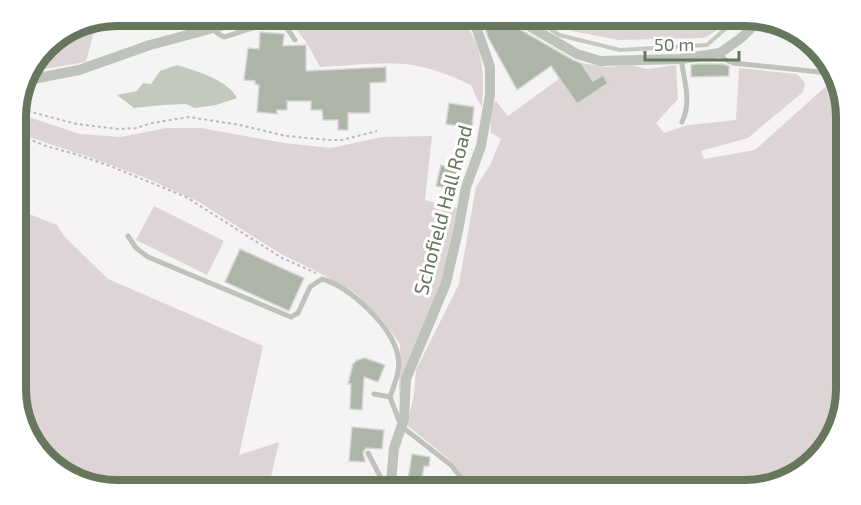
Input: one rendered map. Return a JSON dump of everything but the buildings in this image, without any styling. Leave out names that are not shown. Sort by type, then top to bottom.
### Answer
[{"type":"street","points":[[34,79],[79,70],[150,45],[224,25]]},
{"type":"street","name":"Schofield Hall Road","points":[[391,480],[394,448],[404,419],[406,379],[446,283],[466,187],[481,146],[490,95],[490,67],[475,25]]},
{"type":"street","points":[[527,25],[577,54],[600,61],[681,59],[720,53],[754,26]]},
{"type":"lane","points":[[213,28],[224,37],[268,25]]},
{"type":"lane","points":[[280,25],[284,26],[295,40]]},
{"type":"lane","points":[[720,53],[724,59],[733,63],[825,74]]},
{"type":"lane","points":[[681,59],[688,102],[687,112],[682,122]]},
{"type":"lane","points":[[128,236],[136,248],[148,256],[291,317],[297,313],[310,287],[322,279],[332,282],[355,296],[379,321],[398,355],[398,372],[390,397],[401,426],[451,465],[463,479]]},
{"type":"lane","points":[[374,394],[390,397]]},
{"type":"lane","points":[[368,453],[381,478],[385,480]]},
{"type":"path","points":[[25,110],[77,124],[118,129],[136,128],[189,117],[240,125],[286,136],[330,140],[342,140],[377,131]]},
{"type":"path","points":[[25,138],[110,166],[186,197],[282,258],[332,282]]},
{"type":"shaded area","points":[[292,25],[466,25],[474,38],[481,60],[482,107],[471,85],[425,68],[394,63],[320,67],[299,32]]},
{"type":"shaded area","points":[[563,25],[723,25],[704,38],[619,40],[572,31]]},
{"type":"shaded area","points":[[95,28],[86,62],[39,70],[56,48],[71,38]]},
{"type":"shaded area","points":[[581,63],[607,67],[631,65],[647,69],[676,65],[678,99],[656,123],[664,133],[688,125],[736,120],[739,68],[797,74],[805,83],[803,92],[748,138],[701,151],[704,159],[755,150],[829,83],[835,110],[835,395],[829,423],[817,444],[800,461],[774,475],[751,479],[466,479],[451,461],[407,425],[414,394],[416,370],[459,284],[476,187],[490,165],[501,139],[491,133],[490,106],[496,101],[508,116],[560,78],[577,104],[608,83],[603,75],[593,81]]},
{"type":"shaded area","points":[[177,65],[219,81],[237,98],[216,105],[195,108],[186,104],[134,108],[117,95],[137,91],[143,83],[151,84],[160,71]]},
{"type":"shaded area","points":[[25,116],[80,134],[121,137],[166,128],[201,128],[284,143],[331,148],[382,137],[432,136],[425,200],[457,208],[443,279],[400,406],[400,344],[381,319],[355,293],[281,254],[199,202],[146,178],[25,136]]},
{"type":"shaded area","points":[[154,206],[224,241],[207,275],[136,240]]},
{"type":"shaded area","points":[[25,212],[57,225],[64,236],[108,279],[263,346],[239,455],[279,442],[270,480],[104,479],[82,473],[52,453],[32,423],[26,401]]},
{"type":"waterway","points":[[545,25],[559,35],[620,50],[707,45],[730,25]]}]
